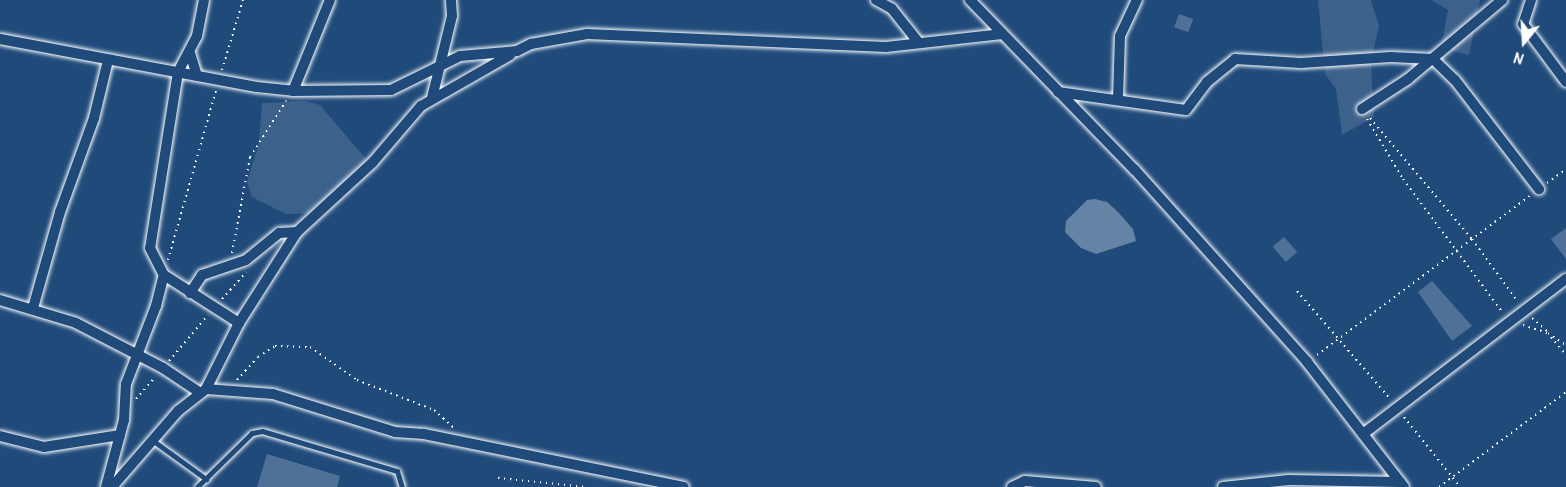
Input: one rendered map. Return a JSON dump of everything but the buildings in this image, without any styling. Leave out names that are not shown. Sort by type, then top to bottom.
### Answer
[{"type":"street","points":[[204,0],[190,53],[178,72],[150,248],[164,275],[239,323]]},
{"type":"street","points":[[293,91],[330,0]]},
{"type":"street","points":[[432,98],[452,16],[451,0]]},
{"type":"street","points":[[876,0],[892,9],[919,43]]},
{"type":"street","points":[[970,0],[1135,170],[1307,362],[1402,484]]},
{"type":"street","points":[[1118,99],[1120,36],[1137,0]]},
{"type":"street","points":[[1362,108],[1433,59],[1502,0]]},
{"type":"street","points":[[1531,0],[1523,24],[1566,82]]},
{"type":"street","points":[[112,487],[152,440],[203,390],[239,323],[297,232],[374,162],[432,98],[517,51],[531,44],[587,34],[886,47],[1002,34]]},
{"type":"street","points":[[0,42],[293,91],[391,90],[460,57],[517,51]]},
{"type":"street","points":[[190,53],[197,76]]},
{"type":"street","points":[[1058,92],[1186,110],[1207,82],[1235,59],[1301,63],[1391,57],[1433,59],[1455,80],[1539,189]]},
{"type":"street","points":[[33,308],[60,212],[94,117],[108,60]]},
{"type":"street","points":[[190,293],[202,275],[230,268],[279,233],[297,232]]},
{"type":"street","points":[[106,487],[125,411],[126,384],[156,306],[164,275]]},
{"type":"street","points":[[1363,434],[1566,279]]},
{"type":"street","points":[[0,300],[33,308],[76,323],[203,390],[273,394],[340,413],[367,425],[466,442],[684,487]]},
{"type":"street","points":[[0,435],[44,447],[120,435]]},
{"type":"street","points":[[1012,487],[1025,481],[1096,487]]},
{"type":"street","points":[[1223,487],[1402,484]]},
{"type":"lane","points":[[197,487],[252,433],[262,431],[397,471],[402,487]]},
{"type":"lane","points":[[152,440],[206,479]]},
{"type":"path","points":[[164,275],[243,0]]},
{"type":"path","points":[[230,268],[250,156],[293,91]]},
{"type":"path","points":[[1362,108],[1472,239],[1524,310],[1548,333],[1566,355]]},
{"type":"path","points":[[1362,108],[1403,178],[1457,250],[1493,304],[1510,320],[1548,333],[1566,345]]},
{"type":"path","points":[[1307,362],[1566,169]]},
{"type":"path","points":[[125,411],[250,266]]},
{"type":"path","points":[[1297,291],[1340,338],[1460,487]]},
{"type":"path","points":[[239,393],[235,382],[265,351],[287,345],[310,347],[357,380],[434,410],[466,442]]},
{"type":"path","points":[[1439,487],[1566,392]]},
{"type":"path","points":[[498,478],[587,487]]},
{"type":"shaded area","points":[[1318,0],[1371,0],[1379,26],[1371,62],[1374,117],[1342,135],[1336,89],[1325,74]]},
{"type":"shaded area","points":[[1431,0],[1480,0],[1469,55],[1441,48],[1448,10]]},
{"type":"shaded area","points":[[305,101],[320,105],[367,160],[314,213],[286,214],[252,197],[247,182],[259,143],[262,103]]},
{"type":"shaded area","points":[[1087,200],[1107,202],[1118,212],[1133,229],[1136,241],[1096,254],[1081,248],[1065,232],[1066,221]]}]
